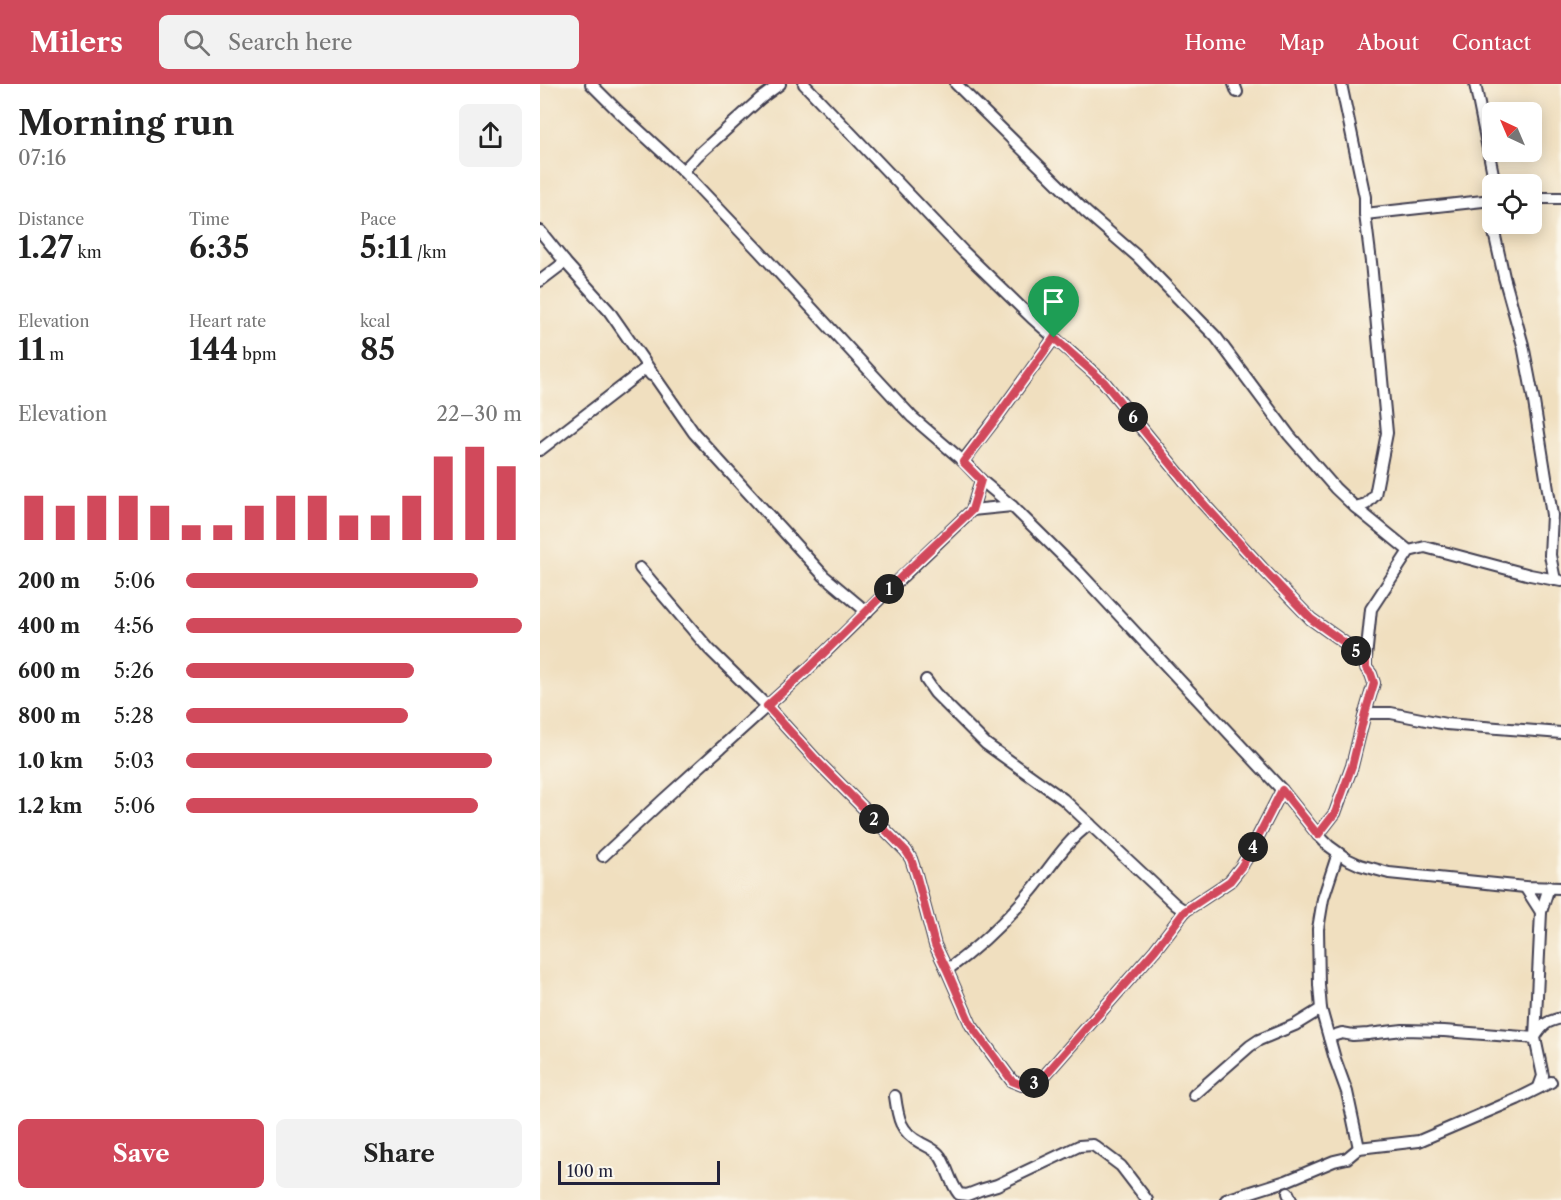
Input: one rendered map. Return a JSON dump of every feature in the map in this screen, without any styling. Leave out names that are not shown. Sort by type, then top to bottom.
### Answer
[{"type":"street","points":[[591,84],[683,171],[912,417],[1012,506],[1078,571],[1282,790],[1318,835],[1338,853],[1360,865],[1389,873],[1525,887],[1561,888]]},
{"type":"street","points":[[683,171],[760,98],[780,84]]},
{"type":"street","points":[[804,84],[963,251],[1104,382],[1201,501],[1311,619],[1366,658]]},
{"type":"street","points":[[956,84],[1086,212],[1138,257],[1216,337],[1289,435],[1335,488],[1409,551]]},
{"type":"street","points":[[1341,84],[1365,197],[1387,433],[1376,495],[1366,504],[1355,507]]},
{"type":"street","points":[[1474,84],[1493,174]]},
{"type":"street","points":[[1542,198],[1561,198]]},
{"type":"street","points":[[1365,214],[1482,201]]},
{"type":"street","points":[[540,231],[609,311],[694,433]]},
{"type":"street","points":[[1318,835],[1335,813],[1352,766],[1374,683],[1366,668],[1371,609],[1409,551],[1425,547],[1558,581],[1550,555],[1552,515],[1534,402],[1523,345],[1494,234]]},
{"type":"street","points":[[540,281],[565,262]]},
{"type":"street","points":[[963,462],[1054,338]]},
{"type":"street","points":[[540,450],[646,368],[694,433],[824,576],[867,612]]},
{"type":"street","points":[[603,856],[767,706],[972,510],[981,480]]},
{"type":"street","points":[[972,510],[1012,506]]},
{"type":"street","points":[[640,568],[709,649],[906,851],[916,874],[935,945],[971,1025],[1012,1081],[1022,1085],[1039,1082],[1046,1076],[1072,1043],[1155,950],[1185,911],[1230,881],[1241,867],[1282,790]]},
{"type":"street","points":[[926,680],[935,693],[986,744],[1063,800],[1185,911]]},
{"type":"street","points":[[1365,713],[1391,713],[1446,724],[1561,733]]},
{"type":"street","points":[[947,970],[982,943],[1023,901],[1070,841],[1090,824]]},
{"type":"street","points":[[1338,853],[1323,899],[1318,929],[1321,1009],[1349,1099],[1359,1148]]},
{"type":"street","points":[[1525,887],[1541,912]]},
{"type":"street","points":[[1539,1087],[1543,1076],[1535,1038],[1541,912],[1549,887]]},
{"type":"street","points":[[1194,1095],[1250,1046],[1295,1025],[1321,1009]]},
{"type":"street","points":[[1535,1038],[1543,1025],[1561,1018]]},
{"type":"street","points":[[1329,1037],[1342,1033],[1353,1035],[1403,1030],[1535,1038]]},
{"type":"street","points":[[1226,1200],[1347,1158],[1359,1148],[1419,1141],[1551,1082]]},
{"type":"street","points":[[895,1096],[898,1118],[902,1127],[913,1139],[939,1155],[953,1187],[959,1194],[967,1195],[997,1185],[1079,1146],[1093,1145],[1121,1166],[1147,1200]]},
{"type":"route","points":[[1054,338],[1104,382],[1201,501],[1311,619],[1366,658],[1366,668],[1374,683],[1352,766],[1335,813],[1318,835],[1282,790],[1248,856],[1230,881],[1185,911],[1155,950],[1072,1043],[1046,1076],[1031,1085],[1022,1085],[1012,1081],[971,1025],[935,945],[916,874],[906,851],[818,762],[767,706],[972,510],[981,480],[963,462],[1054,338]]}]
